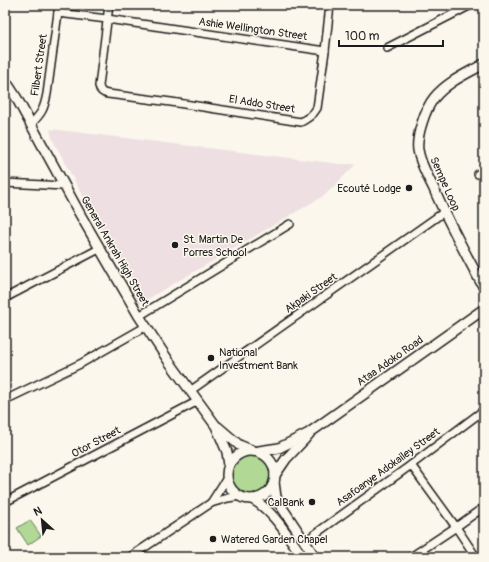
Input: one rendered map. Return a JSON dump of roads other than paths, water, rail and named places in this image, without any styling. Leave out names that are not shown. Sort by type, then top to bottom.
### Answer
[{"type":"main road","name":"Sempe Loop","points":[[484,64],[454,80],[433,99],[426,110],[420,130],[418,149],[421,162],[444,212],[484,288]]},
{"type":"main road","name":"General Ankrah High Street","points":[[5,80],[16,97],[99,249],[139,316],[168,360],[216,426],[227,452],[229,465]]},
{"type":"main road","name":"Ataa Adoko Road","points":[[255,451],[279,448],[309,433],[484,309]]},
{"type":"main road","name":"General Ankrah High Street","points":[[216,426],[239,444],[255,451]]},
{"type":"main road","name":"Ataa Adoko Road","points":[[275,478],[286,459],[303,442],[309,433]]},
{"type":"main road","points":[[303,557],[267,510],[259,502],[244,498],[232,490],[227,478],[228,468],[231,461],[236,456],[243,452],[255,451],[266,455],[271,460],[274,467],[276,497],[315,557]]},
{"type":"main road","points":[[252,499],[266,494],[271,489],[275,478]]},
{"type":"street","name":"Filbert Street","points":[[31,124],[40,115],[47,94],[59,5]]},
{"type":"street","points":[[108,19],[109,5]]},
{"type":"street","name":"El Addo Street","points":[[108,19],[99,86],[102,93],[301,122],[314,114],[318,108],[330,5]]},
{"type":"street","points":[[388,48],[471,5]]},
{"type":"street","name":"Ashie Wellington Street","points":[[58,13],[325,51]]},
{"type":"street","points":[[5,183],[64,186]]},
{"type":"street","name":"Akpaki Street","points":[[190,391],[444,212]]},
{"type":"street","points":[[139,316],[290,224]]},
{"type":"street","points":[[5,298],[99,249]]},
{"type":"street","points":[[5,400],[80,364],[146,327]]},
{"type":"street","name":"Otor Street","points":[[5,502],[198,401]]},
{"type":"street","name":"Asafoanye Adokailey Street","points":[[304,542],[484,410]]},
{"type":"street","points":[[411,465],[476,557]]},
{"type":"street","points":[[211,503],[227,478]]},
{"type":"street","points":[[130,557],[211,503],[240,496]]},
{"type":"street","points":[[410,557],[484,507]]},
{"type":"place","name":"Ecouté Lodge","points":[[409,188]]},
{"type":"place","name":"St. Martin De Porres School","points":[[175,245]]},
{"type":"place","name":"National Investment Bank","points":[[211,358]]},
{"type":"place","name":"CalBank","points":[[312,502]]},
{"type":"place","name":"Watered Garden Chapel","points":[[213,539]]}]
